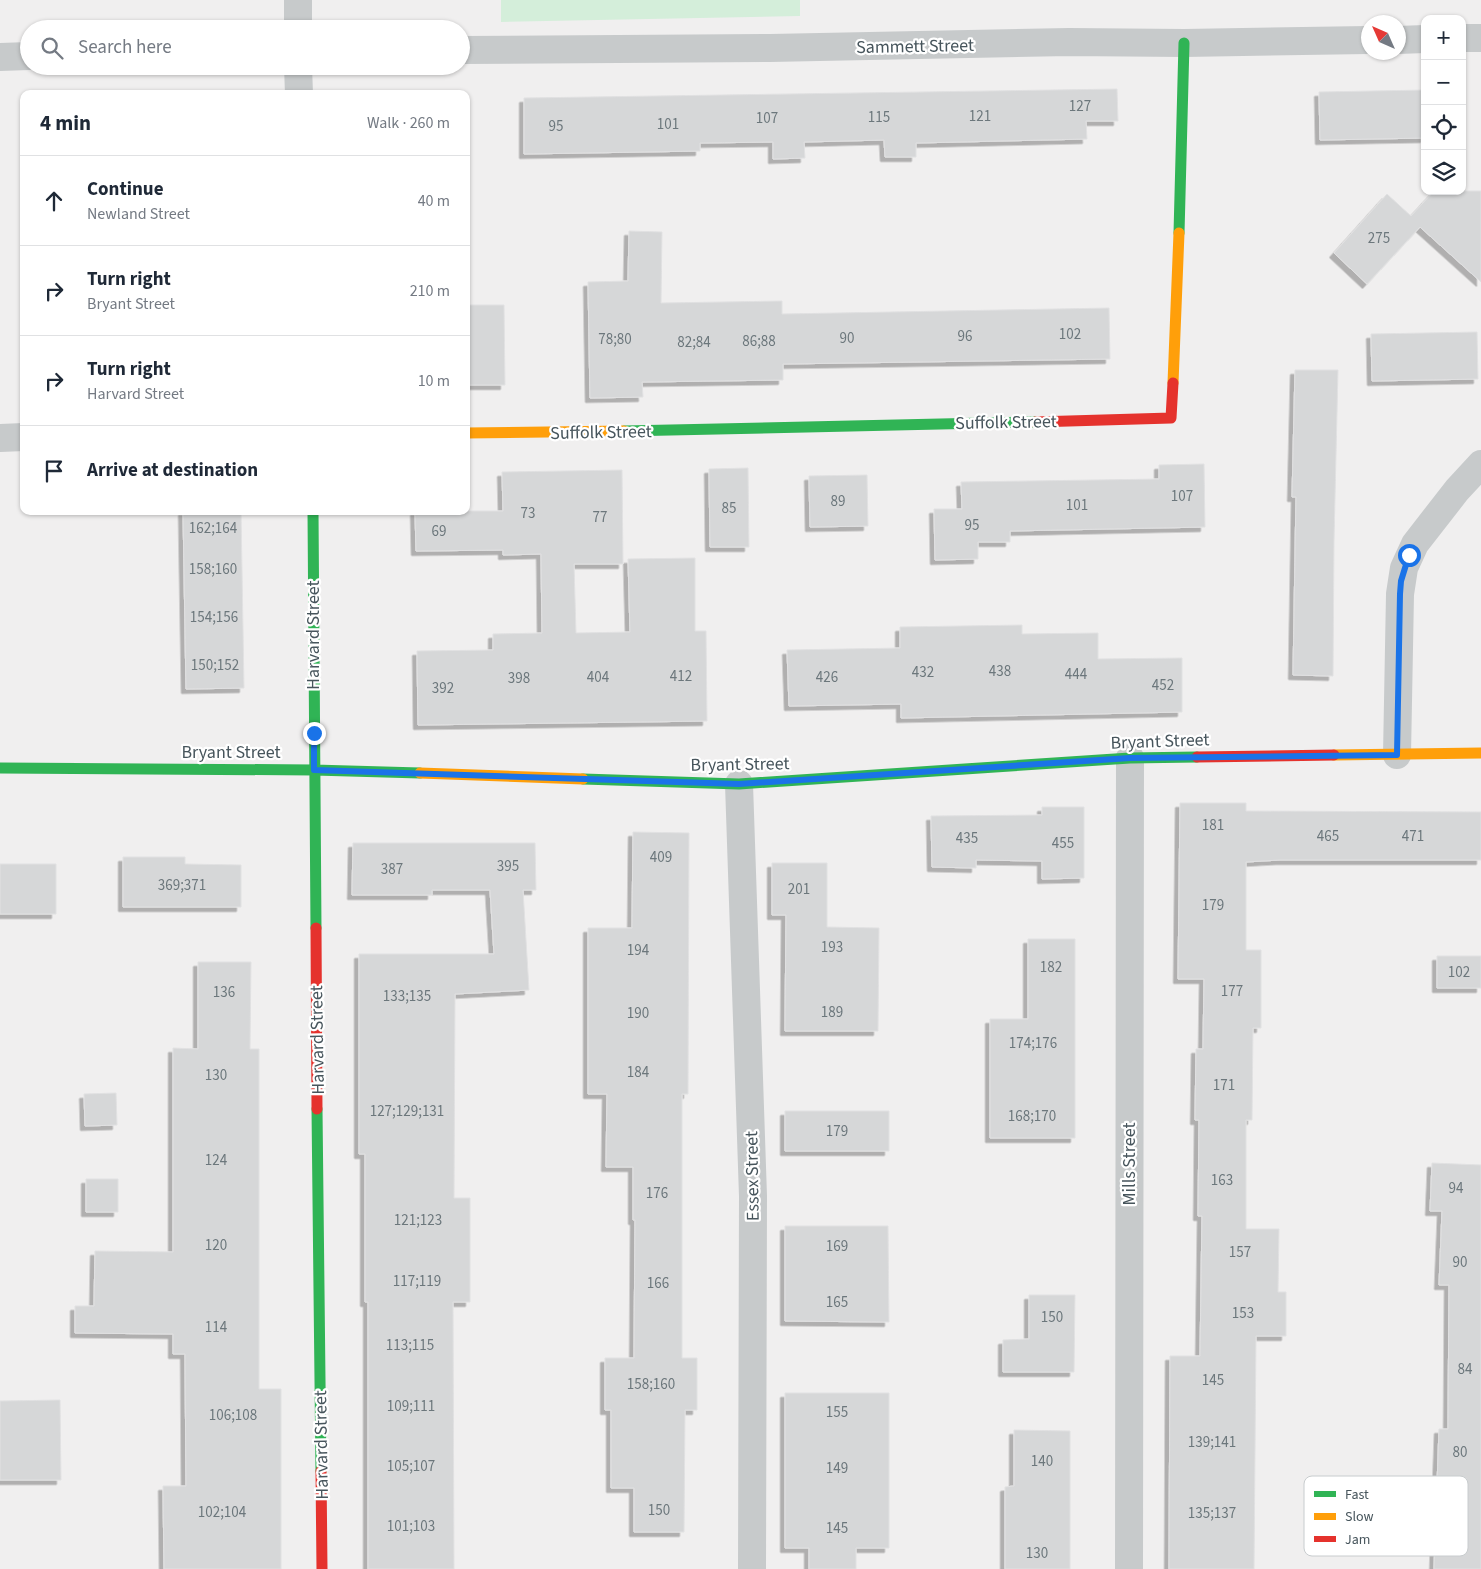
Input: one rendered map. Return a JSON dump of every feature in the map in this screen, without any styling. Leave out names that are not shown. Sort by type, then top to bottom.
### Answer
[{"type":"street","points":[[298,0],[298,20]]},
{"type":"street","points":[[1466,38],[1481,38]]},
{"type":"street","points":[[1406,40],[1421,39]]},
{"type":"street","name":"Sammett Street","points":[[470,50],[790,48],[1069,42],[1184,43],[1361,40]]},
{"type":"street","name":"Suffolk Street","points":[[470,433],[739,429],[1171,418],[1179,248],[1184,43]]},
{"type":"street","points":[[0,57],[20,56]]},
{"type":"street","points":[[298,75],[299,90]]},
{"type":"street","points":[[0,438],[20,437]]},
{"type":"street","points":[[1397,755],[1400,594],[1404,568],[1422,533],[1481,464]]},
{"type":"street","name":"Harvard Street","points":[[313,515],[322,1569]]},
{"type":"street","name":"Bryant Street","points":[[0,768],[314,770],[739,784],[1130,758],[1481,753]]},
{"type":"street","name":"Mills Street","points":[[1129,1569],[1130,758]]},
{"type":"street","name":"Essex Street","points":[[739,784],[754,1196],[752,1569]]},
{"type":"green space","points":[[501,0],[800,0],[800,16],[501,22]]},
{"type":"building","points":[[1117,89],[1118,121],[1086,121],[1087,139],[916,143],[916,157],[885,157],[884,140],[804,142],[805,158],[773,159],[773,142],[700,143],[700,151],[524,154],[524,98]]},
{"type":"building","points":[[1421,90],[1421,138],[1320,140],[1319,92]]},
{"type":"building","points":[[1466,191],[1481,191],[1481,282],[1420,227],[1367,284],[1334,253],[1387,194],[1411,216],[1430,195],[1466,195]]},
{"type":"building","points":[[629,231],[662,232],[661,303],[782,301],[782,314],[1109,308],[1110,359],[783,364],[783,380],[642,382],[643,397],[590,398],[588,282],[628,281]]},
{"type":"building","points":[[470,305],[504,305],[505,385],[470,385]]},
{"type":"building","points":[[1477,332],[1478,379],[1372,381],[1371,334]]},
{"type":"building","points":[[1295,370],[1338,370],[1333,676],[1293,675],[1296,497],[1292,497]]},
{"type":"building","points":[[1204,464],[1205,527],[1010,531],[1010,542],[978,542],[978,559],[935,560],[934,509],[962,509],[961,482],[1159,479],[1159,465]]},
{"type":"building","points":[[748,468],[749,547],[710,547],[709,469]]},
{"type":"building","points":[[622,470],[623,564],[574,564],[576,633],[630,632],[628,559],[695,558],[695,631],[706,631],[707,721],[418,725],[417,651],[493,650],[493,634],[542,633],[541,554],[503,555],[503,550],[416,551],[415,515],[470,515],[470,511],[503,511],[502,472]]},
{"type":"building","points":[[867,475],[868,526],[810,527],[809,476]]},
{"type":"building","points":[[183,515],[241,515],[244,688],[186,689]]},
{"type":"building","points":[[1022,625],[1022,634],[1098,633],[1098,659],[1182,658],[1182,712],[901,718],[901,704],[789,706],[787,650],[900,648],[900,627]]},
{"type":"building","points":[[1180,803],[1246,803],[1246,811],[1481,812],[1481,860],[1280,860],[1246,862],[1246,950],[1261,950],[1261,1028],[1253,1028],[1252,1120],[1246,1120],[1246,1229],[1279,1229],[1278,1292],[1286,1292],[1286,1336],[1256,1336],[1254,1569],[1169,1569],[1170,1356],[1200,1356],[1202,1216],[1198,1216],[1199,1120],[1195,1120],[1196,1049],[1203,1049],[1204,979],[1178,979]]},
{"type":"building","points":[[1042,807],[1084,807],[1084,878],[1042,879],[1042,861],[976,860],[976,868],[932,867],[931,816],[1042,815]]},
{"type":"building","points":[[633,832],[689,833],[688,1094],[682,1094],[682,1358],[697,1358],[697,1410],[685,1410],[684,1532],[634,1532],[634,1488],[611,1488],[611,1410],[605,1410],[605,1358],[634,1358],[635,1220],[633,1220],[633,1167],[606,1167],[607,1094],[588,1094],[588,928],[632,928]]},
{"type":"building","points":[[353,843],[535,843],[536,890],[523,890],[529,990],[455,994],[454,1198],[470,1198],[470,1302],[453,1302],[454,1569],[368,1569],[368,1302],[365,1302],[365,1154],[359,1154],[359,954],[494,954],[490,890],[432,890],[432,895],[352,895]]},
{"type":"building","points":[[123,857],[185,857],[185,864],[241,865],[241,907],[123,907]]},
{"type":"building","points":[[772,863],[827,863],[827,927],[879,928],[878,1031],[785,1031],[786,915],[772,915]]},
{"type":"building","points":[[0,864],[56,864],[56,914],[0,914]]},
{"type":"building","points":[[1028,939],[1075,939],[1075,1138],[990,1138],[990,1019],[1028,1019]]},
{"type":"building","points":[[1437,956],[1481,956],[1481,988],[1437,988]]},
{"type":"building","points":[[198,962],[251,962],[250,1049],[259,1049],[259,1389],[281,1389],[281,1569],[164,1569],[163,1486],[186,1486],[185,1354],[173,1354],[173,1334],[75,1333],[75,1306],[94,1306],[95,1251],[173,1252],[173,1048],[198,1049]]},
{"type":"building","points":[[116,1093],[117,1125],[85,1126],[84,1094]]},
{"type":"building","points":[[785,1111],[889,1111],[889,1151],[785,1151]]},
{"type":"building","points":[[1432,1163],[1481,1165],[1481,1569],[1434,1569],[1434,1556],[1468,1556],[1468,1476],[1437,1476],[1439,1429],[1448,1429],[1449,1285],[1439,1285],[1442,1211],[1430,1211]]},
{"type":"building","points":[[86,1179],[118,1179],[118,1212],[86,1212]]},
{"type":"building","points":[[785,1226],[888,1226],[889,1322],[785,1321]]},
{"type":"building","points":[[1029,1295],[1075,1295],[1074,1372],[1003,1372],[1003,1340],[1029,1339]]},
{"type":"building","points":[[785,1393],[889,1393],[889,1548],[856,1548],[856,1569],[809,1569],[809,1548],[785,1548]]},
{"type":"building","points":[[60,1400],[61,1480],[0,1480],[0,1401]]},
{"type":"building","points":[[1014,1430],[1070,1431],[1070,1569],[1005,1569],[1005,1487],[1014,1486]]},
{"type":"traffic: fast","points":[[1179,233],[1184,43]]},
{"type":"traffic: fast","points":[[624,431],[1035,422]]},
{"type":"traffic: fast","points":[[313,515],[316,928]]},
{"type":"traffic: fast","points":[[583,779],[739,784],[1130,758],[1197,757]]},
{"type":"traffic: fast","points":[[0,768],[314,770],[420,773]]},
{"type":"traffic: fast","points":[[317,1109],[321,1471]]},
{"type":"traffic: slow","points":[[1173,383],[1179,233]]},
{"type":"traffic: slow","points":[[470,433],[624,431]]},
{"type":"traffic: slow","points":[[1334,755],[1481,753]]},
{"type":"traffic: slow","points":[[420,773],[583,779]]},
{"type":"traffic: jam","points":[[1035,422],[1171,418],[1173,383]]},
{"type":"traffic: jam","points":[[1197,757],[1334,755]]},
{"type":"traffic: jam","points":[[316,928],[317,1109]]},
{"type":"traffic: jam","points":[[321,1471],[322,1569]]},
{"type":"route","points":[[314,733],[314,770],[739,784],[1130,758],[1397,755],[1400,594],[1404,568],[1409,555]]}]
